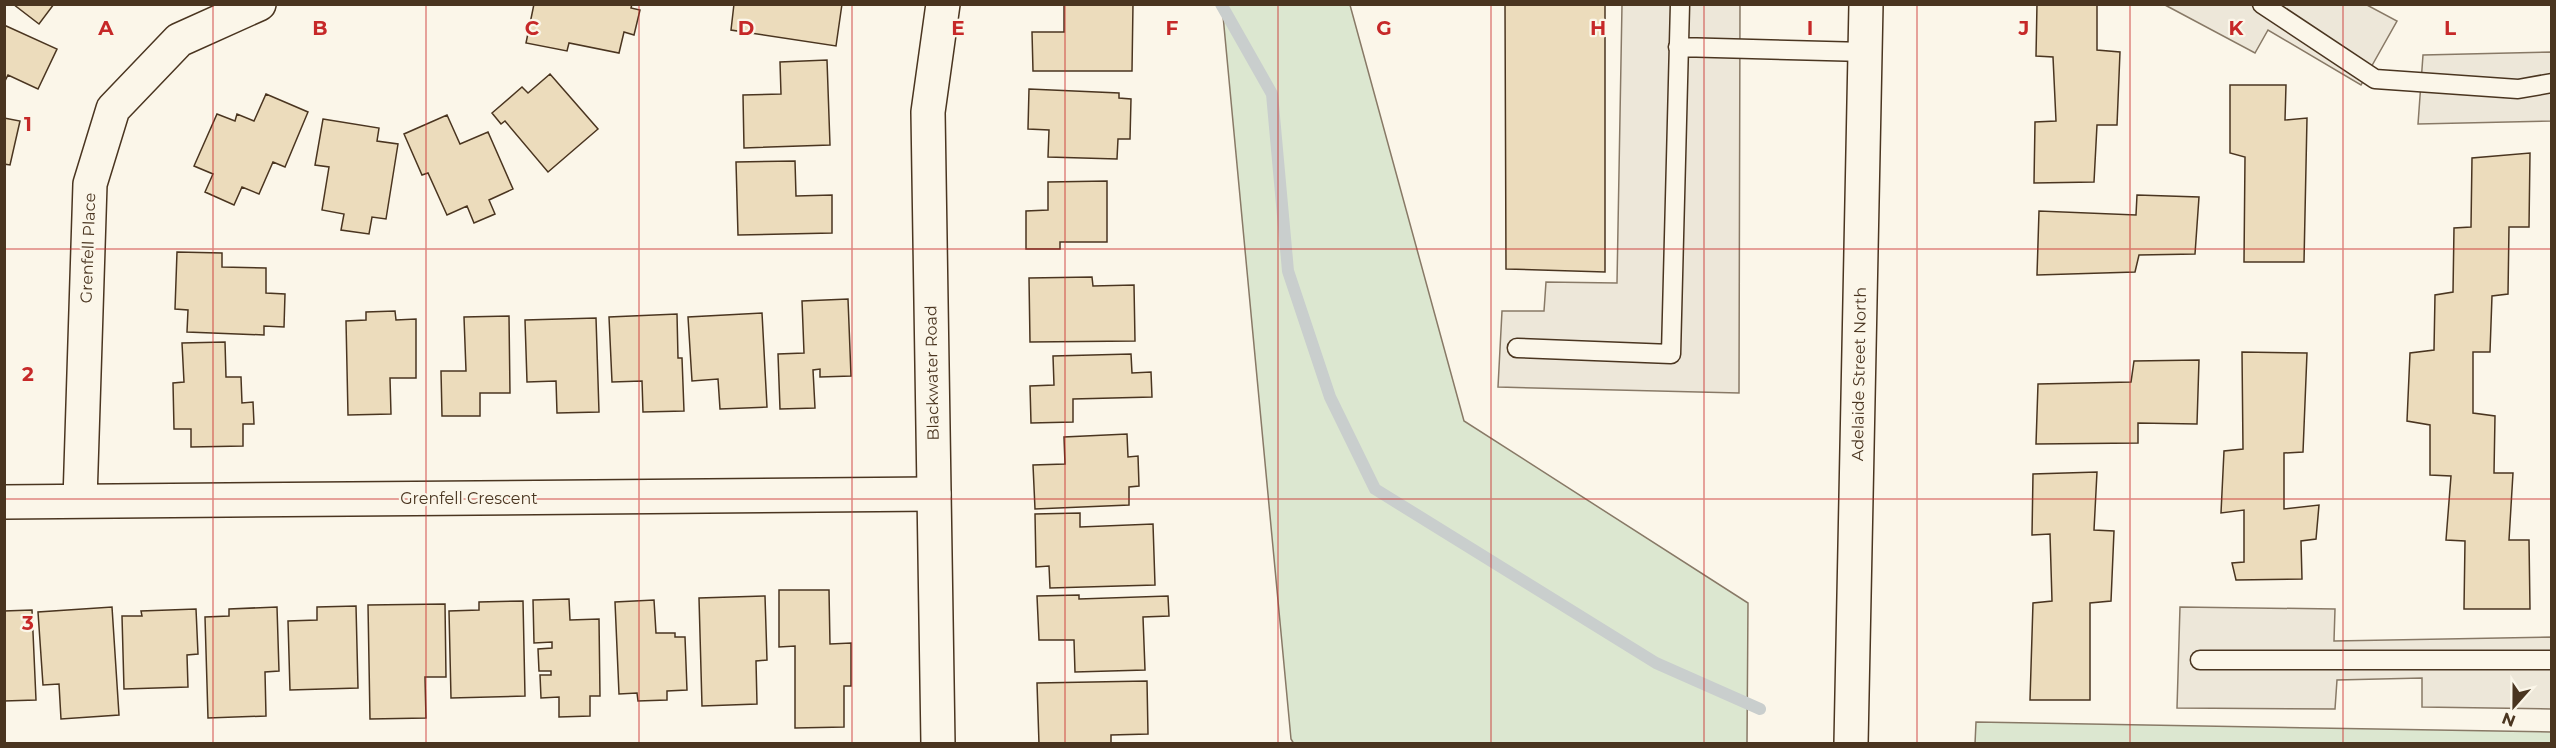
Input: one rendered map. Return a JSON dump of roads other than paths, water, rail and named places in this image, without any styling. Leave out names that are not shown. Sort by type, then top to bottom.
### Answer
[{"type":"street","name":"Grenfell Place","points":[[80,500],[90,184],[113,110],[179,40],[259,4]]},
{"type":"street","name":"Blackwater Road","points":[[938,744],[928,112],[943,4]]},
{"type":"street","name":"Adelaide Street North","points":[[1851,744],[1866,4]]},
{"type":"street","name":"Grenfell Crescent","points":[[4,502],[934,494]]},
{"type":"lane","points":[[1517,348],[1671,354],[1680,4]]},
{"type":"lane","points":[[2262,4],[2375,79],[2518,89],[2552,83]]},
{"type":"lane","points":[[1678,47],[1865,52]]},
{"type":"lane","points":[[2200,660],[2552,660]]},
{"type":"waterway","points":[[1221,4],[1272,94],[1288,271],[1330,397],[1375,489],[1656,663],[1760,709]]}]
